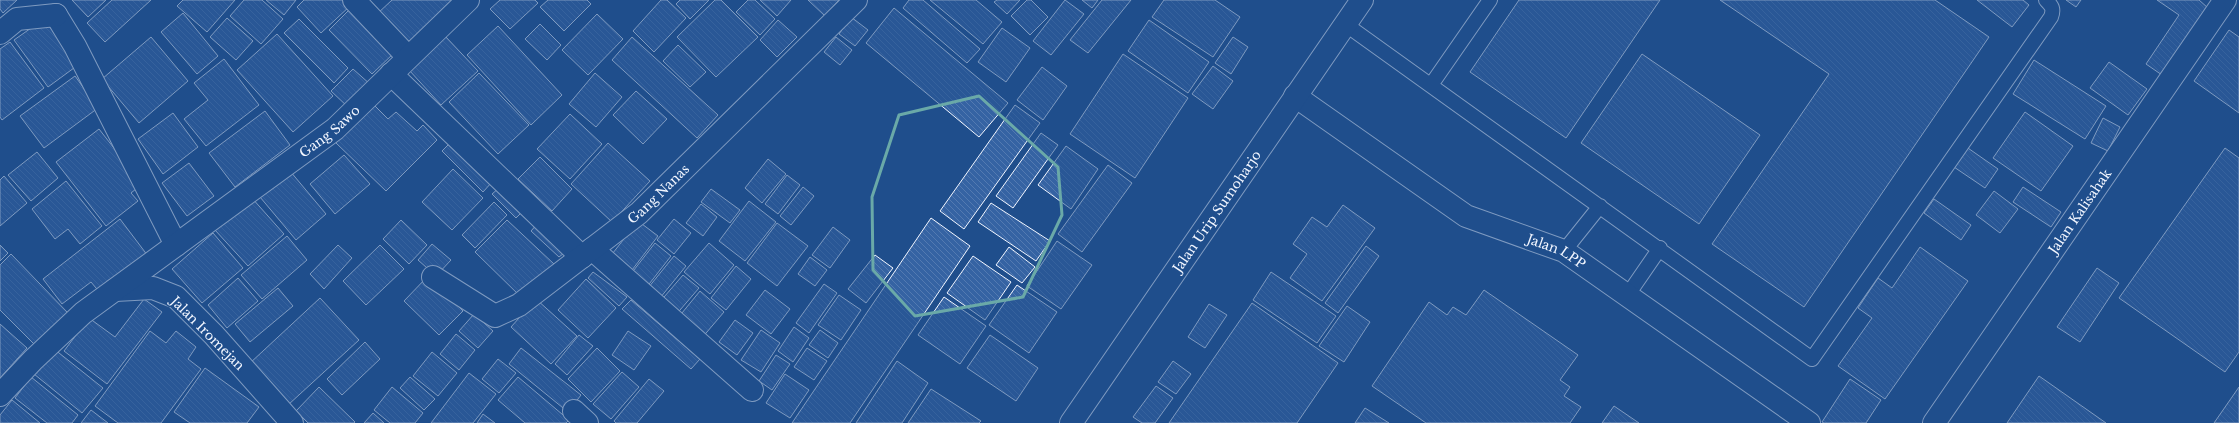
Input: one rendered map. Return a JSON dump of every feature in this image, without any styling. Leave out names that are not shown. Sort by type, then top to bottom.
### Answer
[{"type":"street","points":[[354,0],[408,56]]},
{"type":"street","name":"Gang Sawo","points":[[115,290],[335,129],[408,56],[468,0]]},
{"type":"street","name":"Gang Nanas","points":[[433,277],[495,316],[519,305],[639,213],[856,0]]},
{"type":"street","name":"Jalan Urip Sumoharjo","points":[[1071,423],[1362,0]]},
{"type":"street","name":"Jalan Kalisahak","points":[[1934,423],[2225,0]]},
{"type":"street","points":[[0,33],[17,19],[61,8],[75,46],[176,245]]},
{"type":"street","points":[[391,74],[587,253],[752,390]]},
{"type":"street","name":"Jalan LPP","points":[[1295,96],[1466,216],[1564,250],[1627,296],[1809,423]]},
{"type":"street","name":"Jalan Iromejan","points":[[115,290],[153,288],[176,298],[214,335],[292,423]]},
{"type":"street","points":[[0,395],[33,360],[78,318],[115,290]]},
{"type":"lane","points":[[1431,85],[1490,0]]},
{"type":"lane","points":[[1345,24],[1660,248],[1812,359],[2051,17],[2053,11],[2052,6],[2046,0]]},
{"type":"lane","points":[[1564,250],[1600,206]]},
{"type":"lane","points":[[1627,296],[1660,248]]},
{"type":"highlighted area","points":[[979,96],[1058,167],[1062,215],[1023,297],[915,316],[873,270],[872,197],[899,115]]},
{"type":"building","points":[[0,0],[17,0],[3,13],[0,9]]},
{"type":"building","points":[[72,0],[106,0],[88,17]]},
{"type":"building","points":[[112,0],[151,0],[105,42],[87,23]]},
{"type":"building","points":[[183,0],[235,0],[207,32],[177,6]]},
{"type":"building","points":[[244,0],[262,0],[283,19],[261,44],[230,16]]},
{"type":"building","points":[[266,0],[296,0],[284,15]]},
{"type":"building","points":[[304,0],[344,0],[350,6],[321,33],[297,7]]},
{"type":"building","points":[[392,0],[453,0],[409,45],[377,14]]},
{"type":"building","points":[[500,0],[535,0],[538,3],[510,29],[490,9]]},
{"type":"building","points":[[548,0],[587,0],[591,4],[564,31],[540,7]]},
{"type":"building","points":[[661,0],[667,0],[686,18],[654,52],[633,31]]},
{"type":"building","points":[[680,0],[709,0],[690,19],[676,4]]},
{"type":"building","points":[[715,0],[721,0],[758,37],[716,77],[677,37]]},
{"type":"building","points":[[748,0],[755,0],[775,19],[760,35],[736,12]]},
{"type":"building","points":[[760,0],[791,0],[777,16]]},
{"type":"building","points":[[808,0],[839,0],[825,16]]},
{"type":"building","points":[[909,0],[923,0],[980,49],[967,63],[903,8]]},
{"type":"building","points":[[930,0],[976,0],[1002,22],[983,44]]},
{"type":"building","points":[[997,0],[1020,0],[1007,14],[994,2]]},
{"type":"building","points":[[1027,0],[1031,0],[1048,17],[1030,35],[1011,16]]},
{"type":"building","points":[[1065,0],[1084,14],[1051,55],[1033,41]]},
{"type":"building","points":[[1082,0],[1098,0],[1092,8]]},
{"type":"building","points":[[1102,0],[1131,0],[1088,53],[1070,40]]},
{"type":"building","points":[[1164,0],[1215,0],[1240,17],[1213,57],[1152,17]]},
{"type":"building","points":[[1519,0],[1660,0],[1566,138],[1470,72]]},
{"type":"building","points":[[1720,0],[1935,0],[1989,37],[1804,307],[1712,244],[1829,74]]},
{"type":"building","points":[[1977,0],[2023,0],[2029,5],[2012,27]]},
{"type":"building","points":[[2066,0],[2081,0],[2076,7]]},
{"type":"building","points":[[2157,0],[2199,0],[2208,8],[2162,75],[2146,64],[2179,15]]},
{"type":"building","points":[[351,8],[394,53],[372,74],[329,30]]},
{"type":"building","points":[[894,8],[1008,103],[979,137],[866,43]]},
{"type":"building","points":[[183,13],[218,56],[197,74],[161,32]]},
{"type":"building","points":[[597,14],[623,39],[588,75],[562,50]]},
{"type":"building","points":[[851,17],[868,30],[855,46],[839,34]]},
{"type":"building","points":[[227,18],[253,41],[236,60],[210,37]]},
{"type":"building","points":[[44,19],[78,65],[48,87],[14,40]]},
{"type":"building","points":[[299,19],[348,68],[334,83],[284,33]]},
{"type":"building","points":[[778,20],[797,37],[777,57],[760,40]]},
{"type":"building","points":[[1149,20],[1209,62],[1188,93],[1128,51]]},
{"type":"building","points":[[540,24],[561,45],[547,60],[525,39]]},
{"type":"building","points":[[498,26],[562,95],[531,125],[467,55]]},
{"type":"building","points":[[1002,28],[1030,48],[1006,82],[978,62]]},
{"type":"building","points":[[2229,30],[2239,37],[2239,113],[2194,81]]},
{"type":"building","points":[[277,34],[333,96],[293,132],[237,70]]},
{"type":"building","points":[[445,36],[478,71],[441,105],[409,70]]},
{"type":"building","points":[[151,37],[188,81],[139,123],[102,79]]},
{"type":"building","points":[[632,37],[718,115],[697,138],[612,60]]},
{"type":"building","points":[[836,37],[852,50],[840,65],[824,52]]},
{"type":"building","points":[[1233,37],[1248,47],[1231,74],[1215,63]]},
{"type":"building","points":[[10,42],[44,88],[2,120],[0,117],[0,49]]},
{"type":"building","points":[[678,45],[706,72],[690,87],[663,61]]},
{"type":"building","points":[[1123,54],[1188,98],[1135,178],[1070,134]]},
{"type":"building","points":[[1642,54],[1760,135],[1699,224],[1581,143]]},
{"type":"building","points":[[224,59],[259,105],[206,146],[184,119],[208,100],[194,83]]},
{"type":"building","points":[[2034,60],[2106,106],[2085,139],[2013,94]]},
{"type":"building","points":[[2109,62],[2147,89],[2128,115],[2090,88]]},
{"type":"building","points":[[1213,66],[1233,81],[1213,109],[1192,94]]},
{"type":"building","points":[[1042,67],[1067,86],[1043,120],[1017,100]]},
{"type":"building","points":[[353,69],[371,85],[349,108],[331,91]]},
{"type":"building","points":[[479,73],[529,125],[498,154],[449,102]]},
{"type":"building","points":[[595,73],[622,97],[596,127],[569,104]]},
{"type":"building","points":[[75,76],[98,108],[44,148],[20,116]]},
{"type":"building","points":[[636,91],[667,119],[643,144],[613,115]]},
{"type":"building","points":[[373,104],[388,119],[396,112],[417,131],[423,125],[437,140],[386,191],[336,143]]},
{"type":"building","points":[[1015,105],[1040,123],[964,229],[940,211]]},
{"type":"building","points":[[265,111],[290,145],[235,187],[209,153]]},
{"type":"building","points":[[2025,112],[2073,146],[2041,191],[1993,158]]},
{"type":"building","points":[[173,113],[198,147],[163,174],[138,139]]},
{"type":"building","points":[[570,114],[602,144],[570,179],[537,149]]},
{"type":"building","points":[[2103,118],[2120,127],[2108,151],[2091,143]]},
{"type":"building","points":[[99,129],[142,184],[131,193],[138,201],[106,226],[56,162]]},
{"type":"building","points":[[1041,133],[1058,145],[1013,208],[996,196]]},
{"type":"building","points":[[608,143],[650,181],[612,222],[571,184]]},
{"type":"building","points":[[449,144],[492,182],[483,192],[442,151]]},
{"type":"building","points":[[1066,146],[1098,169],[1071,209],[1038,185]]},
{"type":"building","points":[[1965,146],[1998,169],[1985,188],[1951,165]]},
{"type":"building","points":[[2225,148],[2239,158],[2239,352],[2225,372],[2119,298]]},
{"type":"building","points":[[37,152],[58,178],[31,201],[8,175]]},
{"type":"building","points":[[344,155],[370,184],[335,214],[310,184]]},
{"type":"building","points":[[540,157],[572,189],[552,211],[518,179]]},
{"type":"building","points":[[768,159],[786,174],[762,203],[745,188]]},
{"type":"building","points":[[189,163],[214,196],[187,216],[162,183]]},
{"type":"building","points":[[1108,165],[1132,183],[1082,252],[1058,234]]},
{"type":"building","points":[[453,169],[483,198],[452,230],[422,202]]},
{"type":"building","points":[[290,171],[326,214],[296,240],[260,197]]},
{"type":"building","points":[[787,175],[800,185],[778,214],[765,204]]},
{"type":"building","points":[[4,176],[27,203],[0,226],[0,180]]},
{"type":"building","points":[[66,181],[102,226],[80,244],[68,229],[55,239],[32,209]]},
{"type":"building","points":[[803,187],[814,196],[791,225],[780,216]]},
{"type":"building","points":[[2023,187],[2061,212],[2051,227],[2013,202]]},
{"type":"building","points":[[499,188],[524,210],[516,218],[492,194]]},
{"type":"building","points":[[711,189],[740,210],[730,223],[701,202]]},
{"type":"building","points":[[1994,191],[2018,209],[2000,233],[1976,215]]},
{"type":"building","points":[[251,197],[284,234],[248,266],[215,230]]},
{"type":"building","points":[[1934,199],[1971,225],[1961,240],[1924,213]]},
{"type":"building","points":[[749,201],[776,222],[745,261],[719,241]]},
{"type":"building","points":[[494,202],[507,215],[475,248],[462,235]]},
{"type":"building","points":[[991,203],[1050,241],[1036,261],[978,222]]},
{"type":"building","points":[[701,204],[717,217],[703,236],[686,223]]},
{"type":"building","points":[[1343,205],[1375,228],[1322,301],[1290,278],[1307,254],[1293,244],[1312,217],[1327,227]]},
{"type":"building","points":[[931,218],[970,246],[850,423],[792,423]]},
{"type":"building","points":[[120,219],[148,256],[101,294],[91,282],[62,304],[43,279]]},
{"type":"building","points":[[674,219],[691,233],[674,254],[657,240]]},
{"type":"building","points":[[401,220],[427,245],[409,264],[383,239]]},
{"type":"building","points":[[507,220],[554,264],[522,298],[475,252]]},
{"type":"building","points":[[638,221],[658,236],[629,274],[609,258]]},
{"type":"building","points":[[538,223],[568,250],[559,257],[531,231]]},
{"type":"building","points":[[777,223],[808,246],[777,286],[747,263]]},
{"type":"building","points":[[833,227],[850,240],[830,268],[812,255]]},
{"type":"building","points":[[213,233],[243,268],[202,303],[172,269]]},
{"type":"building","points":[[287,236],[307,260],[262,299],[241,275]]},
{"type":"building","points":[[1057,241],[1092,265],[1061,309],[1027,286]]},
{"type":"building","points":[[655,243],[671,256],[646,288],[630,275]]},
{"type":"building","points":[[709,243],[734,265],[710,294],[684,272]]},
{"type":"building","points":[[432,244],[451,260],[436,276],[418,260]]},
{"type":"building","points":[[0,245],[8,253],[0,261]]},
{"type":"building","points":[[338,245],[352,258],[324,289],[310,274]]},
{"type":"building","points":[[380,245],[404,269],[366,305],[343,281]]},
{"type":"building","points":[[1366,246],[1379,256],[1338,313],[1325,303]]},
{"type":"building","points":[[1009,247],[1035,267],[1022,283],[996,265]]},
{"type":"building","points":[[1920,247],[1968,281],[1885,399],[1838,366],[1872,318],[1858,308],[1878,278],[1892,288]]},
{"type":"building","points":[[11,254],[68,313],[35,345],[0,310],[0,265]]},
{"type":"building","points":[[875,255],[893,268],[866,303],[848,289]]},
{"type":"building","points":[[674,256],[686,266],[660,298],[648,288]]},
{"type":"building","points":[[973,256],[1011,282],[985,320],[947,293]]},
{"type":"building","points":[[810,257],[827,270],[815,286],[798,274]]},
{"type":"building","points":[[736,266],[751,279],[726,310],[711,298]]},
{"type":"building","points":[[2097,268],[2119,283],[2080,342],[2057,327]]},
{"type":"building","points":[[593,272],[627,297],[619,306],[588,278]]},
{"type":"building","points":[[1271,272],[1336,316],[1317,343],[1253,300]]},
{"type":"building","points":[[683,275],[699,288],[674,317],[658,304]]},
{"type":"building","points":[[428,276],[463,311],[439,335],[404,301]]},
{"type":"building","points":[[238,278],[258,301],[227,328],[208,305]]},
{"type":"building","points":[[586,279],[616,308],[588,338],[558,310]]},
{"type":"building","points":[[824,284],[837,293],[809,333],[796,323]]},
{"type":"building","points":[[1017,285],[1057,312],[1029,353],[989,325]]},
{"type":"building","points":[[278,288],[293,306],[250,342],[235,324]]},
{"type":"building","points":[[765,290],[790,309],[771,334],[746,315]]},
{"type":"building","points":[[1484,290],[1578,355],[1560,380],[1570,387],[1564,396],[1581,407],[1570,423],[1426,423],[1372,386],[1429,302],[1447,315],[1453,307],[1466,315]]},
{"type":"building","points":[[700,291],[724,312],[701,339],[677,319]]},
{"type":"building","points":[[839,295],[861,310],[841,340],[818,325]]},
{"type":"building","points":[[944,297],[986,326],[960,364],[918,335]]},
{"type":"building","points":[[320,298],[359,340],[288,405],[249,364]]},
{"type":"building","points":[[144,299],[162,312],[107,384],[64,351],[89,318],[115,337]]},
{"type":"building","points":[[536,299],[577,336],[551,364],[511,327]]},
{"type":"building","points":[[631,300],[700,359],[691,369],[622,309]]},
{"type":"building","points":[[1252,303],[1338,363],[1297,423],[1169,423]]},
{"type":"building","points":[[1209,304],[1227,315],[1205,348],[1188,337]]},
{"type":"building","points":[[1347,306],[1370,322],[1344,362],[1319,346]]},
{"type":"building","points":[[474,314],[493,331],[478,348],[459,331]]},
{"type":"building","points":[[735,320],[753,333],[737,355],[719,342]]},
{"type":"building","points":[[0,324],[27,348],[0,378]]},
{"type":"building","points":[[794,327],[809,338],[793,362],[778,351]]},
{"type":"building","points":[[761,330],[780,343],[761,372],[741,360]]},
{"type":"building","points":[[820,330],[838,343],[828,358],[809,345]]},
{"type":"building","points":[[150,331],[166,343],[176,331],[196,347],[188,359],[201,369],[161,423],[118,423],[95,406]]},
{"type":"building","points":[[628,331],[651,346],[634,370],[612,355]]},
{"type":"building","points":[[456,334],[475,350],[459,370],[440,354]]},
{"type":"building","points":[[579,335],[593,346],[567,375],[555,364]]},
{"type":"building","points":[[990,335],[1038,368],[1016,401],[967,368]]},
{"type":"building","points":[[365,342],[380,359],[342,395],[327,379]]},
{"type":"building","points":[[521,348],[581,395],[568,412],[509,364]]},
{"type":"building","points":[[597,348],[620,371],[591,402],[568,379]]},
{"type":"building","points":[[807,348],[827,361],[814,380],[794,367]]},
{"type":"building","points":[[54,349],[103,388],[82,413],[34,374]]},
{"type":"building","points":[[432,352],[457,373],[438,396],[413,376]]},
{"type":"building","points":[[776,355],[790,364],[772,390],[759,381]]},
{"type":"building","points":[[498,359],[516,373],[499,393],[482,379]]},
{"type":"building","points":[[897,361],[928,383],[902,423],[856,423]]},
{"type":"building","points":[[1173,361],[1191,374],[1176,394],[1158,382]]},
{"type":"building","points":[[205,368],[259,407],[247,423],[190,423],[174,412]]},
{"type":"building","points":[[622,372],[639,387],[611,419],[593,404]]},
{"type":"building","points":[[469,373],[496,394],[473,423],[431,423]]},
{"type":"building","points":[[785,374],[809,390],[790,418],[766,403]]},
{"type":"building","points":[[2039,376],[2106,423],[2007,423]]},
{"type":"building","points":[[31,377],[78,415],[72,423],[47,423],[15,398]]},
{"type":"building","points":[[410,377],[435,399],[424,410],[400,388]]},
{"type":"building","points":[[518,377],[569,420],[566,423],[525,423],[498,400]]},
{"type":"building","points":[[649,379],[664,391],[637,423],[616,423],[614,421]]},
{"type":"building","points":[[1850,379],[1881,400],[1866,423],[1822,422]]},
{"type":"building","points":[[1156,386],[1173,398],[1155,423],[1142,423],[1133,417]]},
{"type":"building","points":[[319,387],[355,422],[354,423],[308,423],[296,411]]},
{"type":"building","points":[[392,387],[423,413],[415,423],[390,423],[374,410]]},
{"type":"building","points":[[2239,387],[2239,423],[2214,423]]},
{"type":"building","points":[[931,389],[981,421],[979,423],[908,423]]},
{"type":"building","points":[[12,400],[40,423],[0,423],[0,415]]},
{"type":"building","points":[[1614,406],[1639,423],[1602,423]]},
{"type":"building","points":[[1365,408],[1389,423],[1355,423]]},
{"type":"building","points":[[91,410],[108,423],[81,423]]},
{"type":"building","points":[[373,413],[384,423],[364,423]]},
{"type":"building","points":[[483,414],[495,423],[477,423]]}]
